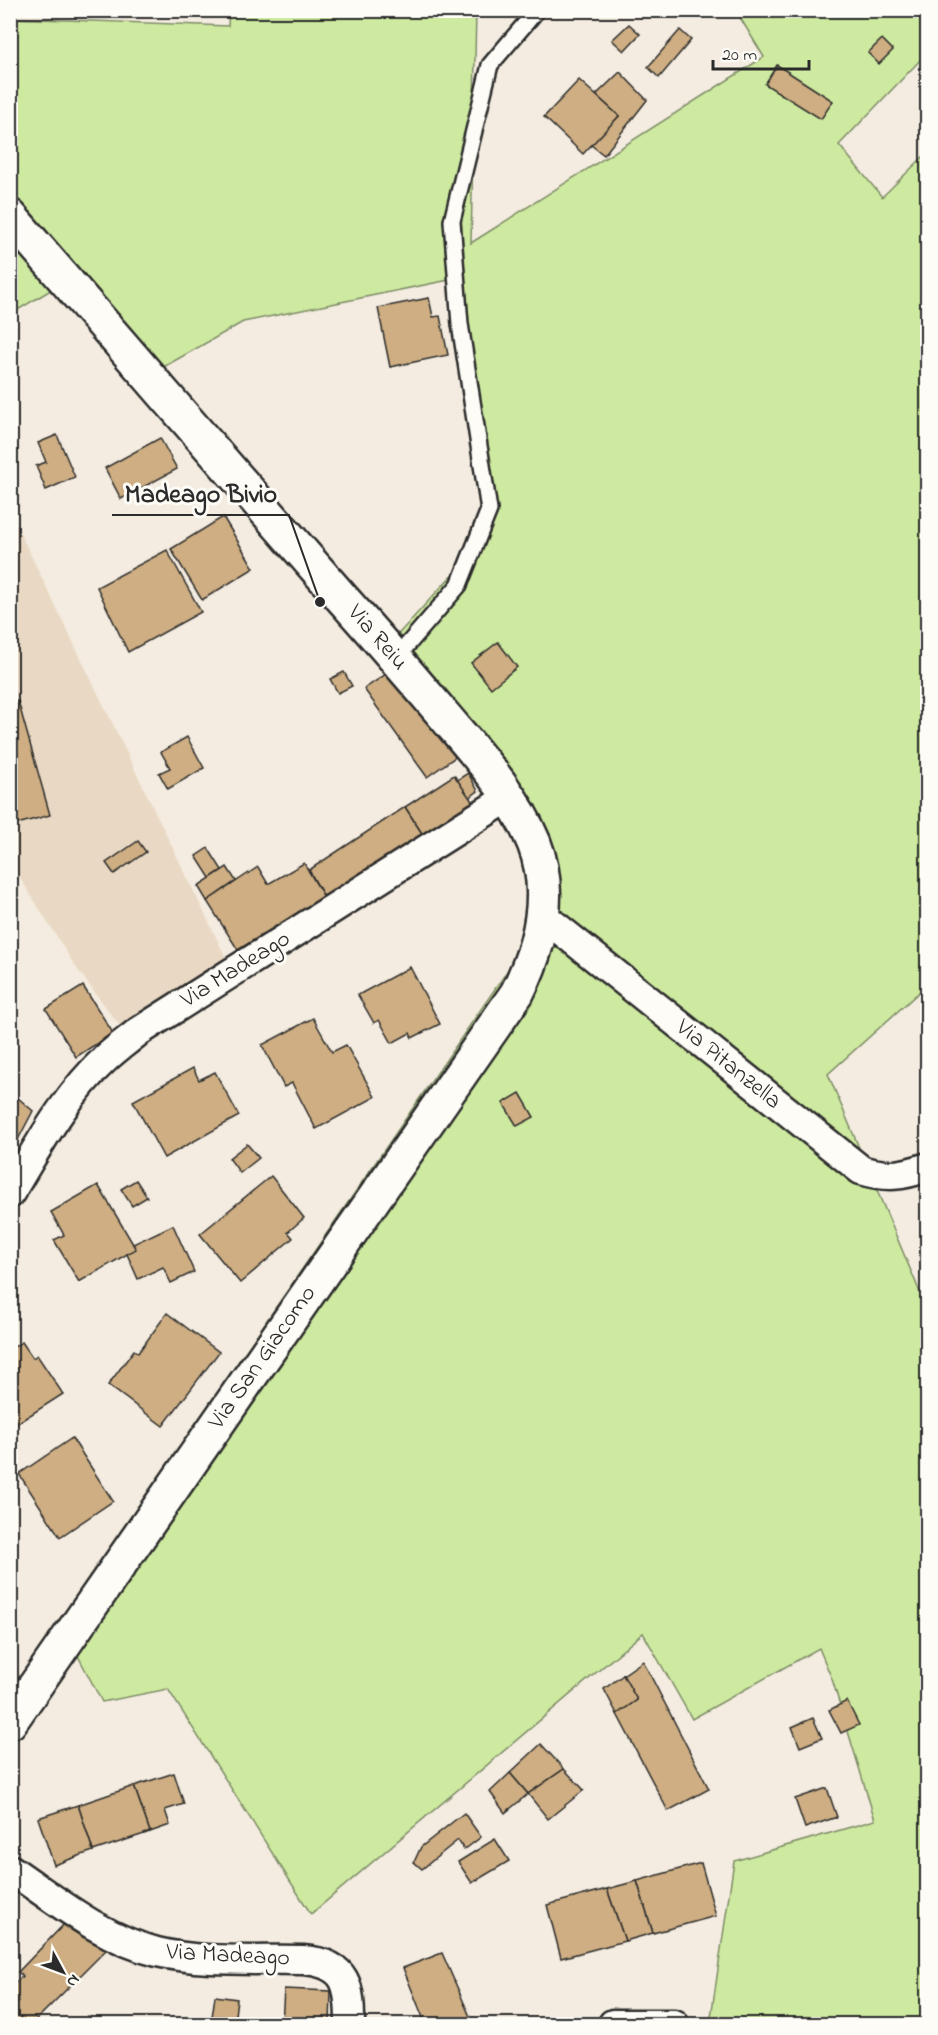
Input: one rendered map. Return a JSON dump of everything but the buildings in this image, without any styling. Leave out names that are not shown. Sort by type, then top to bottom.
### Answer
[{"type":"street","name":"Via Reiu","points":[[10,216],[256,501],[396,658],[497,778],[534,844],[541,866],[544,891],[543,916],[535,951],[530,968],[517,993]]},
{"type":"street","name":"Via Madeago","points":[[10,1193],[35,1151],[78,1089],[104,1059],[138,1032],[509,797]]},
{"type":"street","name":"Via Pitanzella","points":[[543,916],[861,1170],[891,1176],[927,1167]]},
{"type":"street","name":"Via San Giacomo","points":[[10,1722],[517,993]]},
{"type":"street","name":"Via Madeago","points":[[10,1869],[100,1928],[156,1952],[187,1958],[303,1960],[325,1964],[343,1978],[348,1987],[350,2025]]},
{"type":"street","points":[[613,2025],[674,2025]]},
{"type":"lane","points":[[396,658],[459,585],[489,510],[460,324],[452,221],[490,65],[537,10]]},
{"type":"shaded area","points":[[10,512],[230,966],[122,1029],[75,966],[15,870],[11,872]]},
{"type":"green space","points":[[229,11],[476,11],[471,243],[764,57],[736,11],[927,11],[927,53],[839,145],[882,197],[927,153],[927,985],[828,1074],[927,1309],[927,2024],[710,2024],[734,1861],[875,1820],[832,1679],[819,1648],[692,1719],[643,1633],[311,1914],[168,1689],[102,1702],[60,1621],[521,951],[536,889],[523,836],[381,653],[454,573],[482,506],[449,280],[243,322],[137,382],[54,288],[11,314],[11,18],[228,26]]},
{"type":"place","name":"Madeago Bivio","points":[[320,602]]}]
